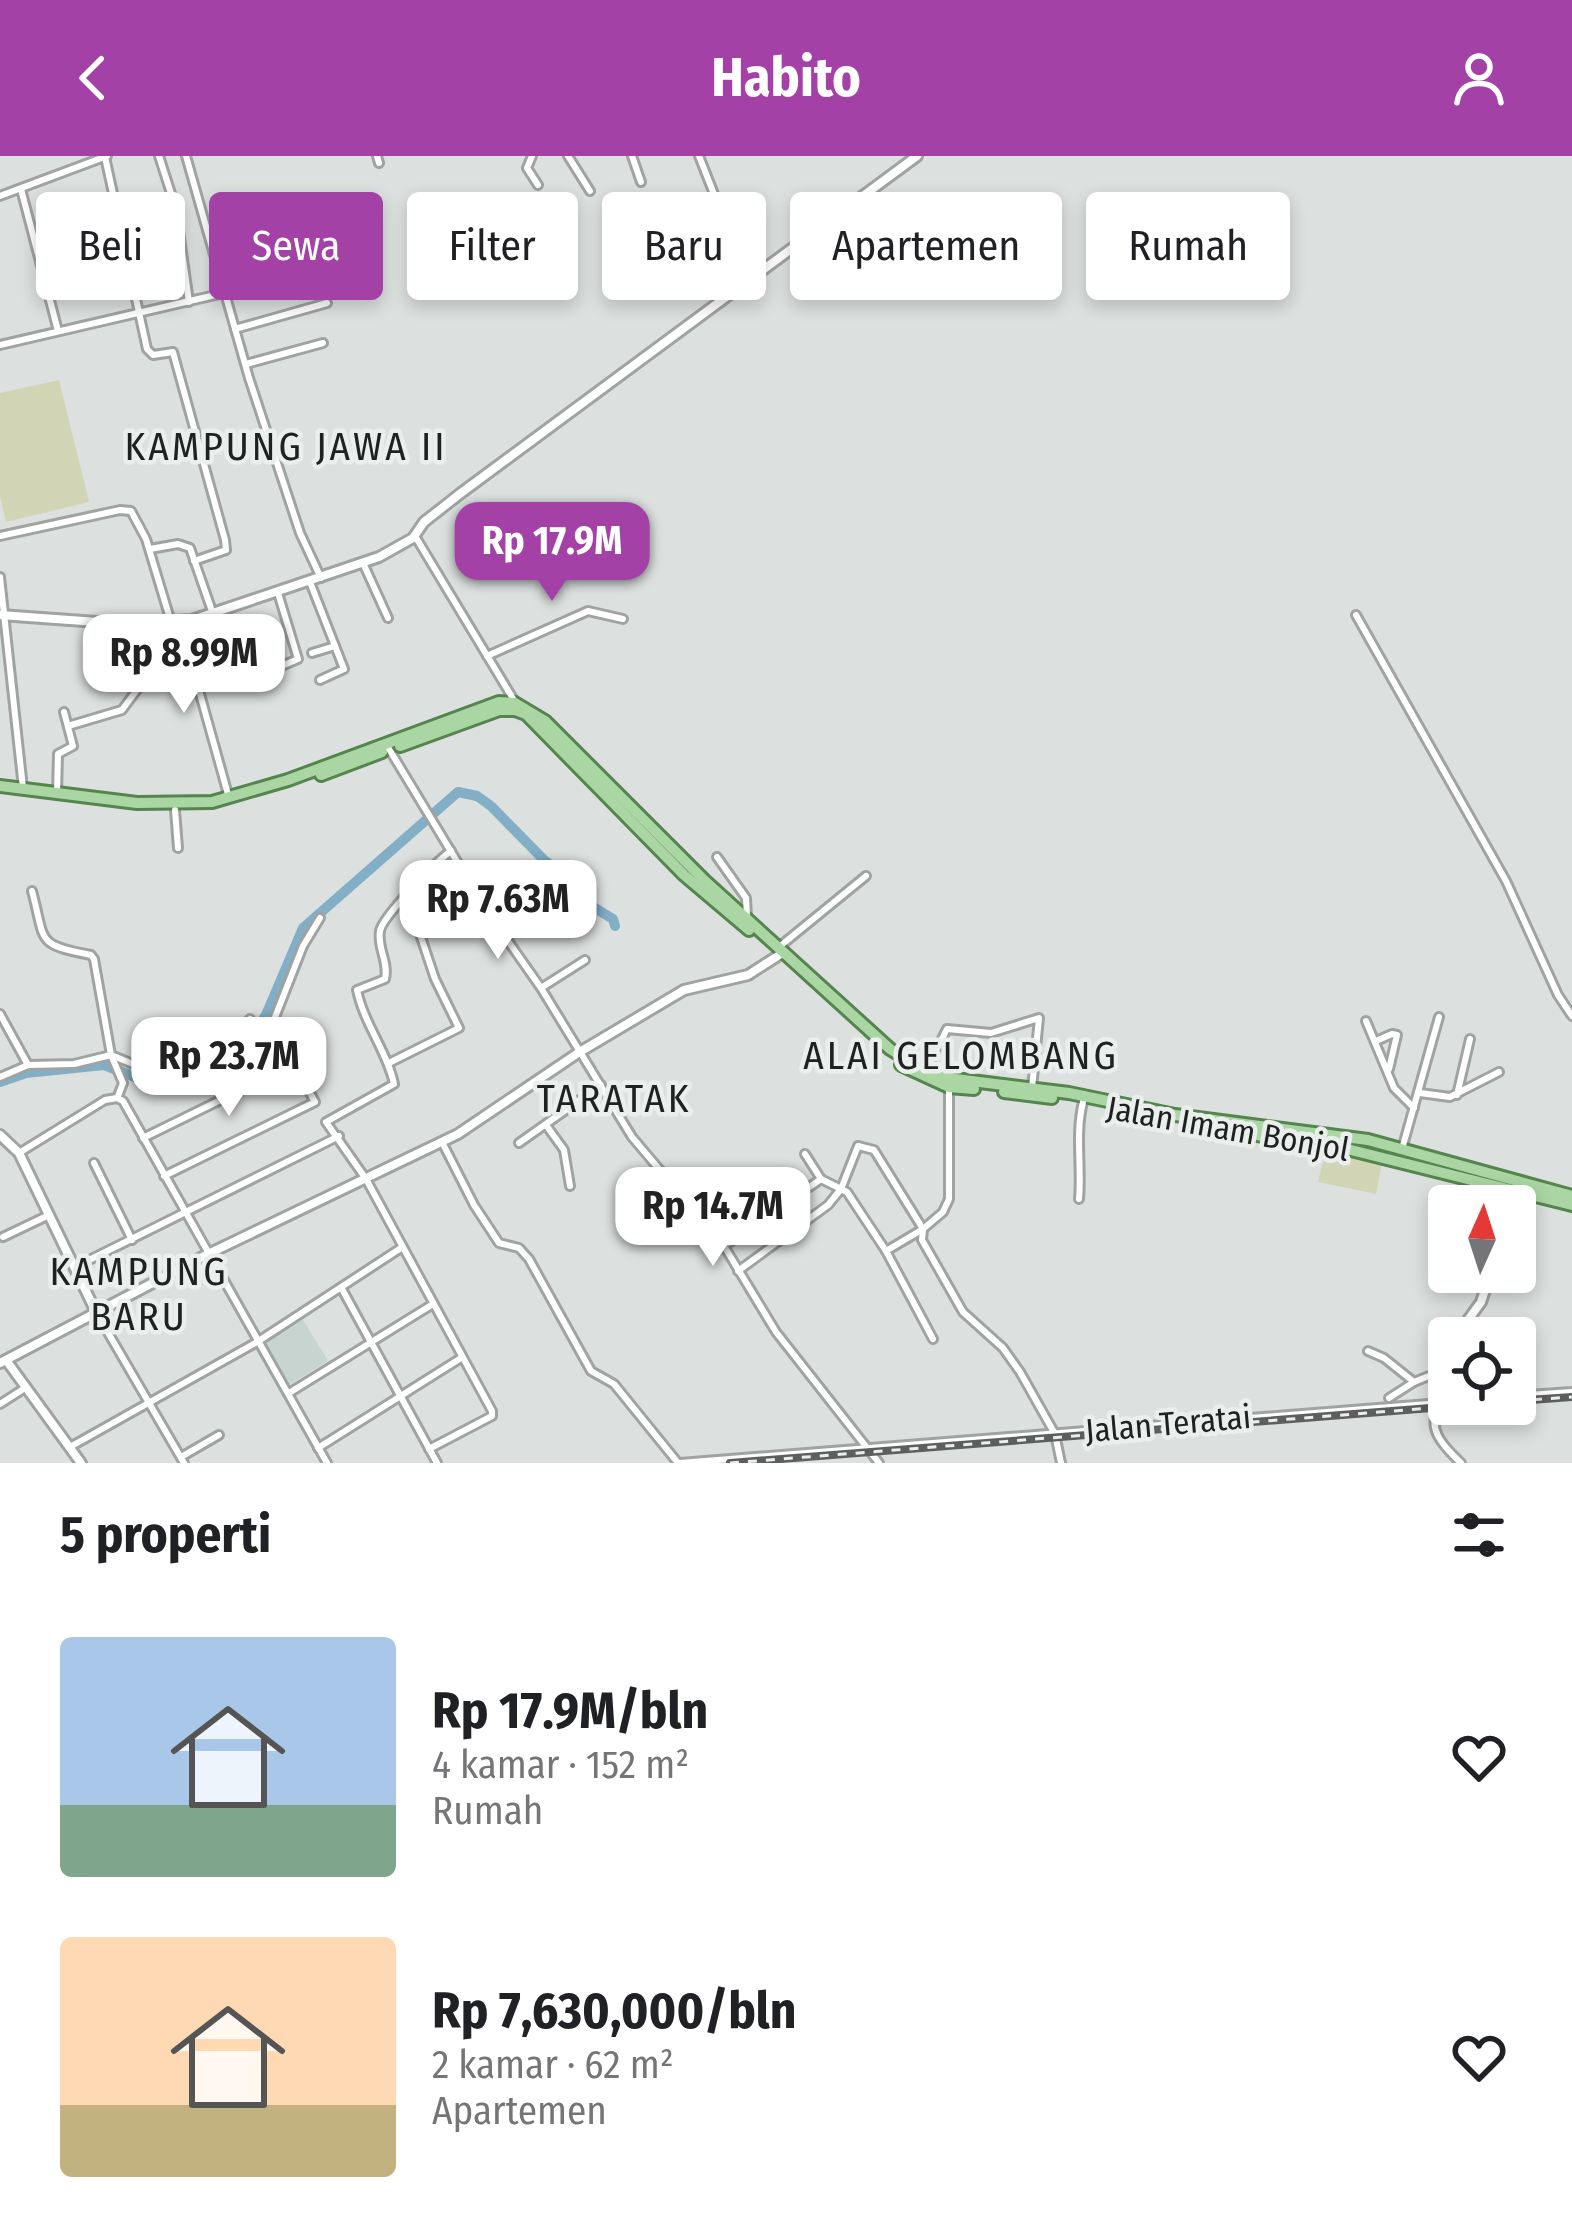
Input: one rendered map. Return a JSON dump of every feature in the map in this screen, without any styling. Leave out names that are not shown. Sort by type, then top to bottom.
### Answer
[{"type":"main road","points":[[0,790],[175,810],[231,805],[433,729],[514,705]]},
{"type":"main road","name":"Jalan Imam Bonjol","points":[[514,705],[904,1067],[949,1087],[1032,1088],[1248,1130],[1367,1147]]},
{"type":"main road","points":[[0,790],[23,788],[86,800],[174,804],[229,798],[289,783],[433,729]]},
{"type":"main road","name":"Jalan Imam Bonjol","points":[[688,870],[780,952]]},
{"type":"main road","name":"Jalan Imam Bonjol","points":[[866,1031],[926,1071],[984,1087],[1116,1106]]},
{"type":"main road","points":[[1367,1147],[1402,1150],[1492,1185]]},
{"type":"main road","points":[[1367,1147],[1572,1200]]},
{"type":"main road","points":[[1536,1195],[1572,1200]]},
{"type":"street","points":[[0,196],[106,156],[149,353],[173,352],[225,540],[226,550],[194,561]]},
{"type":"street","points":[[159,156],[176,209],[188,302]]},
{"type":"street","points":[[186,156],[209,234]]},
{"type":"street","points":[[532,156],[527,168],[538,185]]},
{"type":"street","points":[[568,156],[590,191]]},
{"type":"street","points":[[632,156],[641,182]]},
{"type":"street","points":[[699,156],[713,192]]},
{"type":"street","points":[[766,267],[917,156]]},
{"type":"street","points":[[21,189],[58,332]]},
{"type":"street","points":[[0,345],[209,296]]},
{"type":"street","points":[[228,300],[300,532],[321,578]]},
{"type":"street","points":[[2,615],[125,624],[176,622],[363,563],[415,536],[424,522],[461,493],[721,300]]},
{"type":"street","points":[[235,329],[327,303]]},
{"type":"street","points":[[245,364],[323,343]]},
{"type":"street","points":[[0,536],[125,510],[138,518],[195,674],[229,798]]},
{"type":"street","points":[[415,536],[514,705]]},
{"type":"street","points":[[149,550],[186,545],[213,614]]},
{"type":"street","points":[[363,563],[388,618]]},
{"type":"street","points":[[0,577],[23,788]]},
{"type":"street","points":[[310,582],[344,671],[320,680]]},
{"type":"street","points":[[277,668],[298,658],[278,593]]},
{"type":"street","points":[[487,656],[588,611],[623,619]]},
{"type":"street","points":[[1357,615],[1506,881],[1572,1016]]},
{"type":"street","points":[[312,653],[335,646]]},
{"type":"street","points":[[68,727],[122,710],[144,682],[195,674]]},
{"type":"street","points":[[58,793],[58,754],[73,746],[64,712]]},
{"type":"street","points":[[389,749],[632,1137],[724,1246],[776,1332],[879,1463]]},
{"type":"street","points":[[175,810],[178,848]]},
{"type":"street","points":[[430,1449],[493,1414],[366,1179],[326,1122],[393,1085],[389,1064],[357,990],[385,979],[380,930],[386,915],[452,851]]},
{"type":"street","points":[[717,857],[746,898],[747,918]]},
{"type":"street","points":[[81,1463],[3,1361],[83,1318],[93,1307],[442,1142],[693,985],[748,975],[866,876]]},
{"type":"street","points":[[32,891],[45,941],[94,959],[111,1056],[123,1087],[117,1098]]},
{"type":"street","points":[[389,1064],[459,1028],[435,979],[407,895]]},
{"type":"street","points":[[164,1176],[315,1102],[293,1064],[272,1042],[270,1030],[303,946],[320,919]]},
{"type":"street","points":[[541,988],[585,960]]},
{"type":"street","points":[[0,1014],[28,1065]]},
{"type":"street","points":[[1402,1150],[1439,1017]]},
{"type":"street","points":[[926,1071],[947,1029],[991,1033],[1039,1018],[1032,1088]]},
{"type":"street","points":[[0,1077],[28,1065],[74,1064],[111,1056],[175,1081],[230,1041],[250,1019]]},
{"type":"street","points":[[1366,1022],[1397,1094],[1414,1108]]},
{"type":"street","points":[[1375,1041],[1397,1036],[1388,1072]]},
{"type":"street","points":[[1457,1095],[1470,1039]]},
{"type":"street","points":[[143,1138],[293,1064]]},
{"type":"street","points":[[1420,1093],[1457,1095],[1498,1072]]},
{"type":"street","points":[[519,1143],[601,1085]]},
{"type":"street","points":[[886,1251],[943,1212],[949,1199],[949,1087]]},
{"type":"street","points":[[20,1153],[105,1100],[117,1098],[127,1106],[327,1463]]},
{"type":"street","points":[[1079,1198],[1083,1160],[1077,1132],[1083,1102]]},
{"type":"street","points":[[546,1125],[564,1150],[570,1186]]},
{"type":"street","points":[[0,1135],[20,1153],[93,1307],[182,1460],[219,1435]]},
{"type":"street","points":[[75,1267],[339,1136]]},
{"type":"street","points":[[442,1142],[499,1243],[520,1248],[529,1258],[591,1371],[614,1384],[679,1463]]},
{"type":"street","points":[[739,1271],[820,1212],[841,1190],[854,1150],[866,1145],[893,1176],[963,1312],[1003,1348],[1055,1433],[1061,1463]]},
{"type":"street","points":[[805,1154],[821,1180],[848,1192],[933,1339]]},
{"type":"street","points":[[94,1162],[132,1240]]},
{"type":"street","points":[[724,1246],[821,1180]]},
{"type":"street","points":[[3,1237],[49,1215]]},
{"type":"street","points":[[70,1447],[257,1342],[400,1248]]},
{"type":"street","points":[[342,1289],[437,1463]]},
{"type":"street","points":[[289,1394],[434,1304]]},
{"type":"street","points":[[1368,1351],[1414,1382]]},
{"type":"street","points":[[318,1448],[461,1358]]},
{"type":"street","points":[[1390,1398],[1428,1375]]},
{"type":"street","points":[[0,1404],[25,1388]]},
{"type":"street","points":[[1536,1395],[1572,1392]]},
{"type":"street","name":"Jalan Teratai","points":[[679,1463],[1428,1404]]},
{"type":"street","points":[[1435,1425],[1437,1436],[1461,1463]]},
{"type":"shaded area","points":[[302,1318],[328,1361],[289,1385],[262,1341]]},
{"type":"green space","points":[[59,380],[89,502],[6,522],[0,496],[0,393]]},
{"type":"green space","points":[[1325,1151],[1382,1163],[1376,1194],[1318,1182]]},
{"type":"waterway","points":[[0,1082],[26,1073],[104,1065],[168,1090],[196,1078],[247,1044],[266,1015],[303,928],[458,792],[477,796],[491,806],[544,860],[574,882],[585,902],[613,919],[615,926]]},
{"type":"railway","points":[[1536,1400],[1572,1397]]},
{"type":"railway","points":[[730,1463],[1428,1408]]},
{"type":"district","name":"KAMPUNG JAWA II","points":[[286,447]]},
{"type":"district","name":"ALAI GELOMBANG","points":[[961,1056]]},
{"type":"district","name":"TARATAK","points":[[614,1099]]},
{"type":"district","name":"KAMPUNG BARU","points":[[139,1294]]}]
